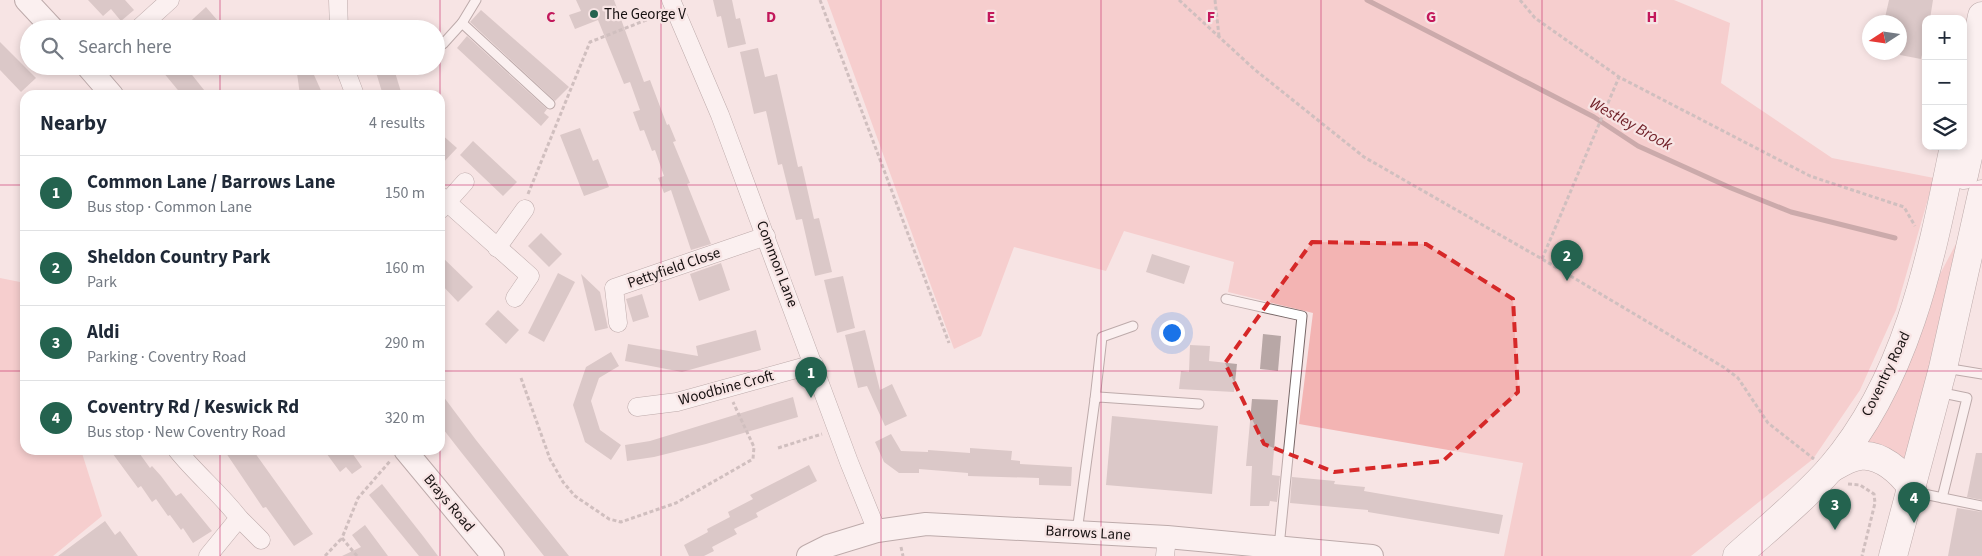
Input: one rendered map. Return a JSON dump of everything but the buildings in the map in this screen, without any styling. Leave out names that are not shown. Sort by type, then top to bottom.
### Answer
[{"type":"highway","points":[[1967,86],[1982,16]]},
{"type":"highway","points":[[1932,254],[1958,202],[1982,94]]},
{"type":"highway","name":"Coventry Road","points":[[1737,556],[1830,473],[1876,402],[1906,337],[1932,254],[1953,150]]},
{"type":"highway","points":[[1893,556],[1976,252],[1982,194]]},
{"type":"highway","points":[[1830,473],[1860,455],[1874,457],[1886,463],[1911,490]]},
{"type":"street","points":[[26,0],[45,20]]},
{"type":"street","points":[[148,20],[170,0]]},
{"type":"street","points":[[338,0],[339,20]]},
{"type":"street","name":"Common Lane","points":[[673,4],[720,115],[837,430],[877,531]]},
{"type":"street","points":[[98,75],[108,90]]},
{"type":"street","points":[[347,75],[353,90]]},
{"type":"street","points":[[445,200],[465,182]]},
{"type":"street","points":[[445,205],[530,276],[515,298]]},
{"type":"street","points":[[497,248],[525,209]]},
{"type":"street","name":"Pettyfield Close","points":[[618,323],[614,288],[766,236]]},
{"type":"street","name":"Woodbine Croft","points":[[637,407],[676,402],[814,364]]},
{"type":"street","points":[[181,455],[192,469],[221,494],[239,518],[262,540]]},
{"type":"street","name":"Brays Road","points":[[401,455],[493,556]]},
{"type":"street","points":[[208,556],[239,518]]},
{"type":"street","name":"Barrows Lane","points":[[808,556],[828,546],[877,531],[926,524],[1077,532],[1166,547],[1279,547],[1372,556]]},
{"type":"lane","points":[[445,42],[462,23],[476,0]]},
{"type":"lane","points":[[462,23],[550,104]]},
{"type":"lane","points":[[1226,300],[1302,316],[1279,547]]},
{"type":"lane","points":[[1077,532],[1102,337],[1134,326]]},
{"type":"lane","points":[[1940,379],[1982,374]]},
{"type":"lane","points":[[1940,379],[1967,398],[1942,498]]},
{"type":"lane","points":[[1095,399],[1099,396],[1199,404]]},
{"type":"lane","points":[[1911,490],[1982,506]]},
{"type":"path","points":[[820,0],[949,343]]},
{"type":"path","points":[[1179,0],[1254,69],[1364,157],[1542,259],[1738,378],[1768,424],[1830,473],[1850,484],[1860,485],[1874,494],[1874,503],[1862,556]]},
{"type":"path","points":[[1215,0],[1219,36]]},
{"type":"path","points":[[1520,0],[1535,18],[1619,77],[1810,176],[1904,207],[1932,254]]},
{"type":"path","points":[[525,209],[528,191],[590,42],[673,4]]},
{"type":"path","points":[[1542,259],[1619,77]]},
{"type":"path","points":[[520,378],[550,459],[563,482],[575,496],[610,519],[621,522],[676,503],[753,459],[754,447],[727,388]]},
{"type":"path","points":[[778,448],[837,430]]},
{"type":"path","points":[[325,556],[342,538],[358,498],[397,455]]},
{"type":"path","points":[[342,538],[357,556]]},
{"type":"highlighted area","points":[[1312,242],[1426,244],[1513,299],[1518,392],[1443,461],[1334,472],[1264,444],[1225,363]]},
{"type":"shaded area","points":[[827,0],[1674,0],[1730,23],[1721,83],[1832,158],[1934,178],[1896,310],[1860,390],[1813,459],[1691,556],[1504,556],[1523,463],[1299,424],[1313,313],[1228,292],[1234,262],[1124,231],[1106,271],[1014,247],[981,336],[954,349]]},
{"type":"shaded area","points":[[1973,177],[1978,179],[1909,455],[1902,459],[1867,445],[1865,437],[1939,276],[1958,240]]},
{"type":"shaded area","points":[[0,278],[20,282],[20,455],[83,455],[102,516],[53,556],[0,556]]},
{"type":"waterway","name":"Westley Brook","points":[[1367,0],[1594,117],[1638,146],[1731,188],[1791,212],[1895,238]]},
{"type":"place","name":"The George V","points":[[594,14]]},
{"type":"place","name":"Sheldon Country Park","points":[[1567,281]]},
{"type":"place","name":"Common Lane / Barrows Lane","points":[[811,398]]},
{"type":"place","name":"Coventry Rd / Keswick Rd","points":[[1914,523]]},
{"type":"place","name":"Aldi","points":[[1835,530]]}]
